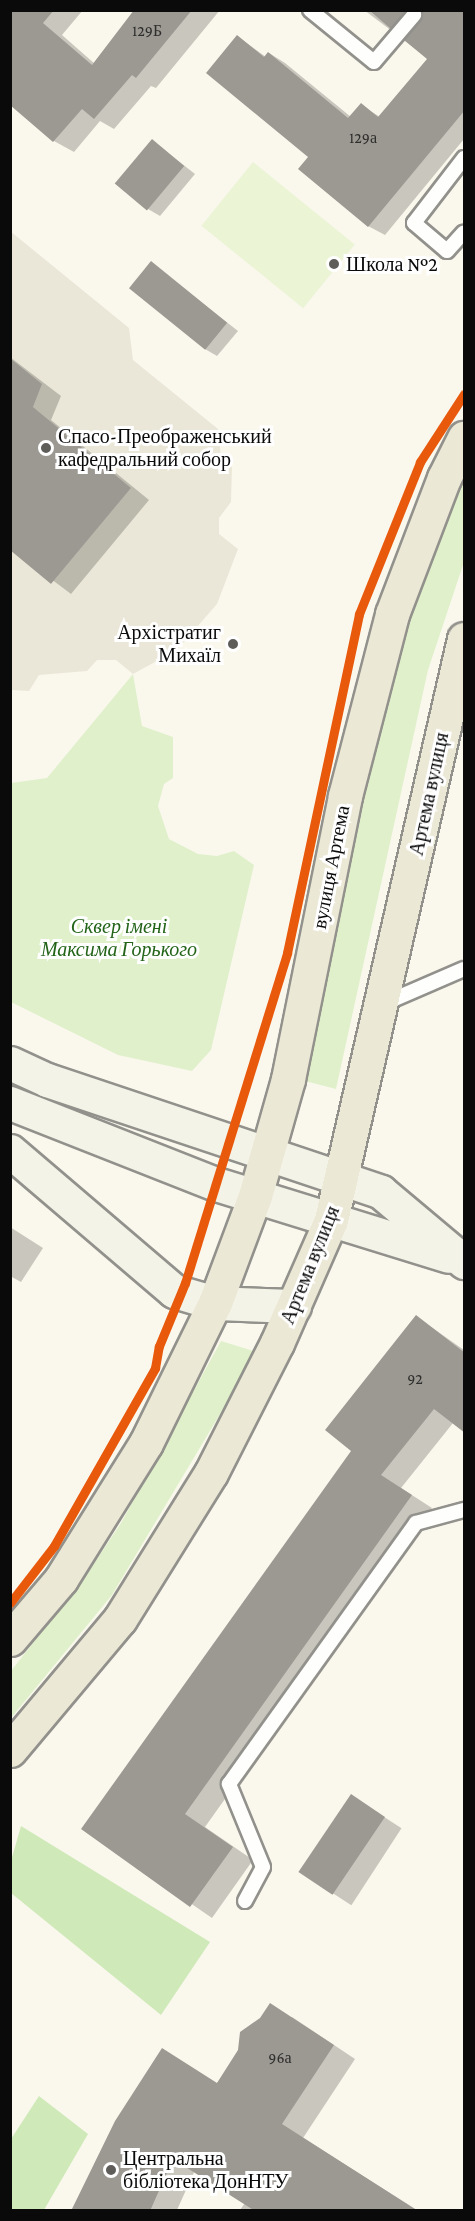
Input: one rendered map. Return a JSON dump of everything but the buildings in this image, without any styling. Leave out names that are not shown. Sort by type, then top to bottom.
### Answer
[{"type":"main road","name":"вулиця Артема","points":[[215,1303],[255,1196],[288,1079],[345,796],[392,614],[444,478],[465,438]]},
{"type":"main road","name":"Артема вулиця","points":[[10,1750],[126,1609],[211,1473],[294,1306],[331,1220],[383,1004],[465,639]]},
{"type":"main road","points":[[10,1063],[47,1080],[343,1176],[381,1192],[463,1261]]},
{"type":"main road","points":[[10,1103],[255,1196],[463,1261]]},
{"type":"main road","points":[[10,1151],[174,1291],[215,1303],[294,1306]]},
{"type":"main road","points":[[10,1639],[61,1579],[146,1443],[215,1303]]},
{"type":"lane","points":[[310,10],[374,62],[414,15]]},
{"type":"lane","points":[[465,158],[414,223],[447,251],[465,232]]},
{"type":"lane","points":[[383,1004],[465,969]]},
{"type":"lane","points":[[245,1901],[263,1867],[229,1784],[416,1523],[465,1510]]},
{"type":"green space","points":[[253,162],[355,244],[303,308],[201,226]]},
{"type":"green space","points":[[464,473],[464,562],[428,670],[336,1089],[305,1081],[384,706],[420,580]]},
{"type":"green space","name":"Сквер імені Максима Горького","points":[[133,674],[142,726],[173,737],[173,778],[164,784],[158,806],[169,839],[198,854],[217,856],[234,851],[254,865],[211,1050],[192,1071],[118,1055],[11,1002],[11,783],[47,778]]},
{"type":"green space","points":[[221,1341],[257,1352],[112,1595],[11,1718],[11,1671],[87,1574],[121,1523]]},
{"type":"green space","points":[[21,1826],[210,1942],[161,2015],[11,1893],[11,1861]]},
{"type":"green space","points":[[39,2096],[88,2134],[44,2210],[11,2210],[11,2139]]},
{"type":"shaded area","points":[[10,231],[129,328],[133,360],[218,429],[221,457],[232,466],[231,502],[219,518],[219,534],[238,549],[217,604],[177,650],[133,674],[116,660],[97,660],[87,671],[39,675],[29,691],[11,690],[11,550],[51,584],[131,488],[33,407],[42,384],[11,358]]},
{"type":"cycle path","points":[[10,1603],[54,1546],[155,1368],[159,1346],[185,1283],[287,953],[359,614],[420,462],[464,394]]},
{"type":"place","name":"Школа №2","points":[[334,264]]},
{"type":"place","name":"Спасо-Преображенський кафедральний собор","points":[[46,448]]},
{"type":"place","name":"Архістратиг Михаїл","points":[[233,644]]},
{"type":"place","name":"Центральна бібліотека ДонНТУ","points":[[111,2170]]}]
